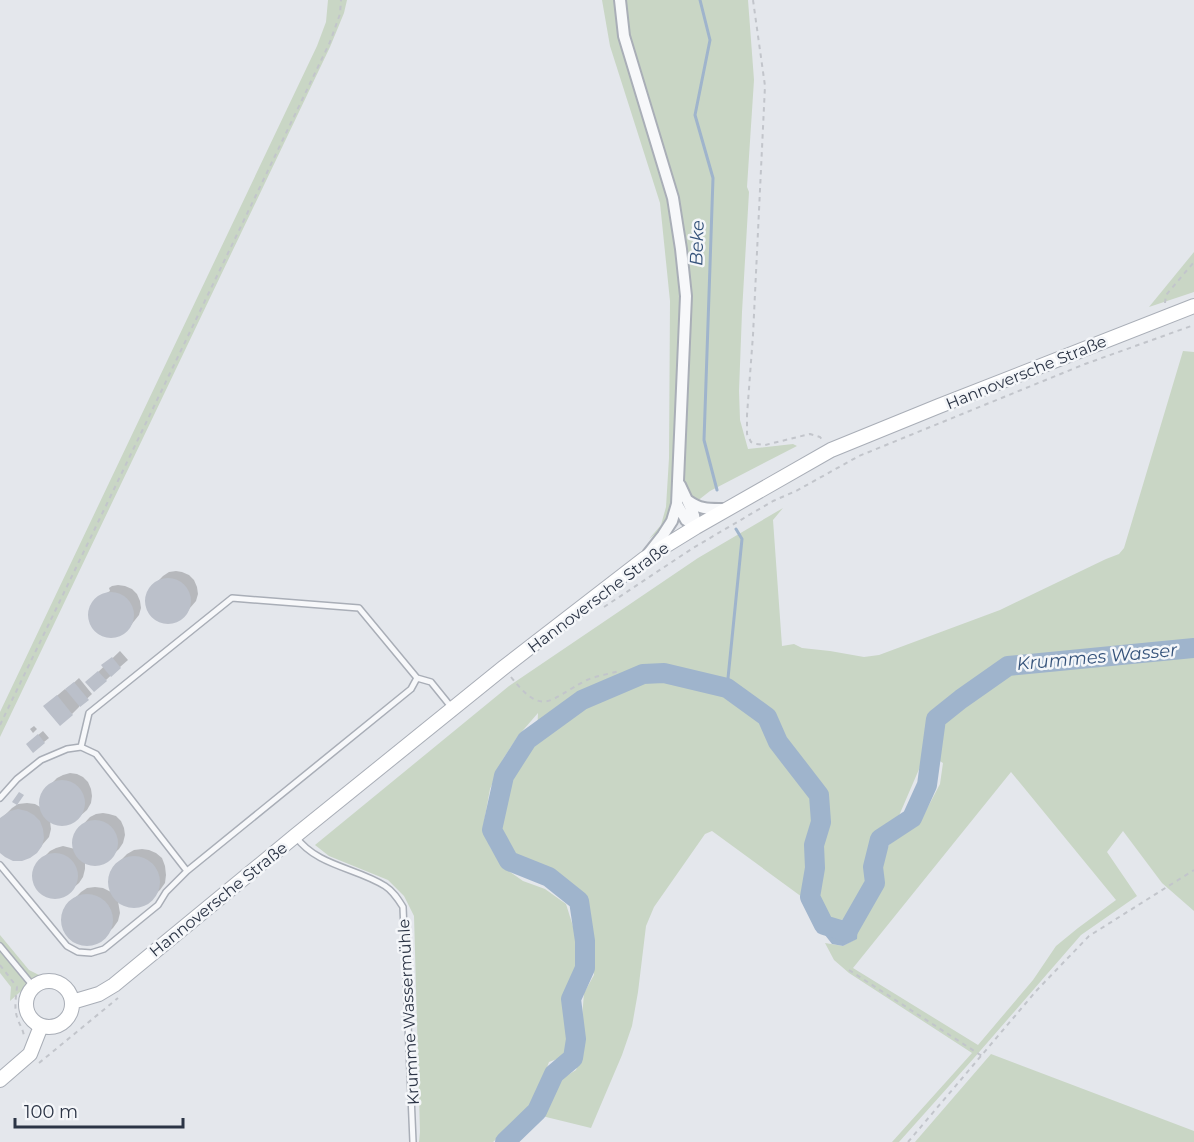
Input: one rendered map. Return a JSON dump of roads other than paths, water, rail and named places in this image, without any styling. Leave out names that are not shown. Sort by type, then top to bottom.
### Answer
[{"type":"main road","name":"Hannoversche Straße","points":[[72,1002],[99,994],[114,985],[503,668],[644,559],[725,509],[831,450],[1194,306]]},
{"type":"main road","points":[[54,981],[61,984],[70,995],[72,1002],[69,1015],[61,1024],[54,1027],[41,1026],[31,1020],[26,1009],[26,997],[33,986],[40,982],[54,981]]},
{"type":"main road","points":[[0,1080],[30,1054],[41,1026]]},
{"type":"street","points":[[620,0],[624,36],[674,198],[686,296],[679,484],[687,520],[696,527]]},
{"type":"street","points":[[682,502],[705,509],[725,509]]},
{"type":"street","points":[[644,559],[663,535],[682,502]]},
{"type":"lane","points":[[81,747],[89,713],[232,598],[359,608],[417,678],[431,682],[453,709]]},
{"type":"lane","points":[[0,865],[67,946],[78,952],[91,953],[104,949],[158,905],[166,892],[187,871],[411,689],[417,678]]},
{"type":"lane","points":[[0,798],[17,779],[41,760],[67,749],[81,747],[96,754],[187,871]]},
{"type":"lane","name":"Krumme Wassermühle","points":[[295,836],[302,846],[318,856],[387,886],[403,907],[413,1142]]},
{"type":"lane","points":[[0,946],[33,986]]},
{"type":"water","points":[[854,908],[863,914],[858,923],[857,939],[843,946],[832,944],[825,935],[828,916],[834,924],[848,917]]},
{"type":"waterway","name":"Beke","points":[[700,0],[710,40],[695,115],[713,178],[704,440],[717,490]]},
{"type":"waterway","name":"Beke","points":[[727,688],[742,539],[736,529]]},
{"type":"waterway","name":"Krummes Wasser","points":[[505,1142],[537,1111],[554,1074],[573,1058],[576,1039],[571,999],[585,968],[585,941],[579,901],[549,877],[509,861],[492,830],[504,776],[527,740],[582,700],[643,674],[664,673],[727,688],[767,717],[778,742],[819,795],[821,822],[814,845],[815,868],[810,897],[824,925],[847,932],[875,883],[873,867],[880,839],[912,818],[927,785],[936,719],[1008,666],[1194,648]]}]
